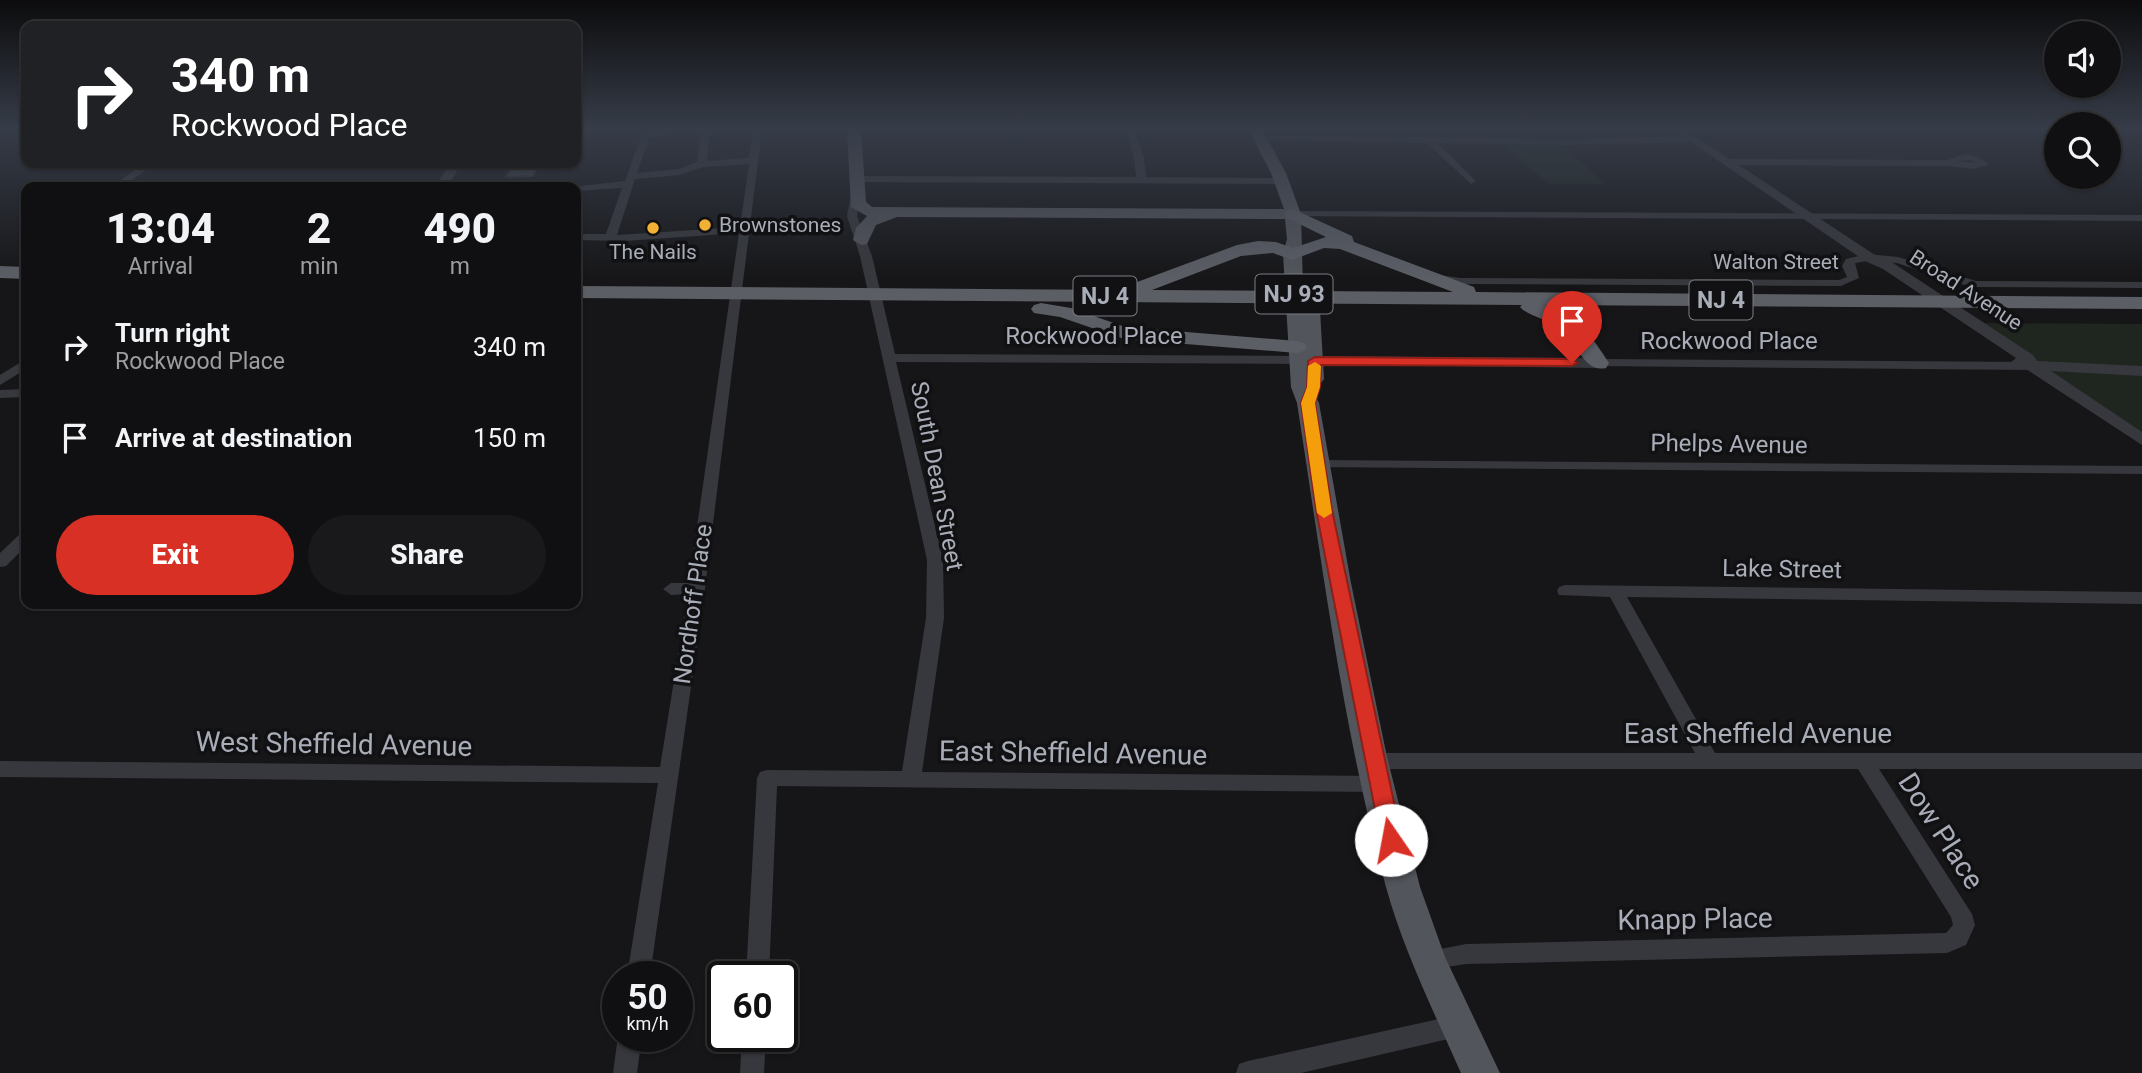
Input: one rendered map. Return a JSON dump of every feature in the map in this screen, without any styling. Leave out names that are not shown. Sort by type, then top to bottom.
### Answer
[{"type":"highway","points":[[1236,251],[1258,246],[1281,246],[1295,237],[1359,249]]},
{"type":"highway","points":[[1082,295],[1143,288],[1236,251],[1295,237],[1359,249],[1457,288],[1500,298]]},
{"type":"highway","points":[[1205,264],[1186,275],[1183,282],[1192,290],[1211,296]]},
{"type":"highway","points":[[1370,297],[1420,288],[1421,281],[1401,267]]},
{"type":"highway","name":"NJ 4","points":[[581,292],[720,298]]},
{"type":"highway","name":"NJ 4","points":[[581,301],[1082,295],[1211,296],[1270,301]]},
{"type":"highway","name":"NJ 4","points":[[1329,301],[1370,297],[1923,305]]},
{"type":"highway","name":"NJ 4","points":[[893,299],[975,303],[1170,305],[1329,301],[1530,307],[2142,303]]},
{"type":"highway","points":[[975,303],[1068,312],[1113,331],[1303,356]]},
{"type":"highway","points":[[1156,335],[1128,328],[1123,318],[1134,311],[1170,305]]},
{"type":"highway","name":"NJ 4","points":[[1961,305],[2142,310]]},
{"type":"highway","points":[[1530,307],[1558,315],[1578,332],[1598,363]]},
{"type":"highway","points":[[1578,332],[1576,322],[1579,316],[1618,307]]},
{"type":"main road","name":"South Dean Street","points":[[856,179],[858,205],[862,209],[897,213]]},
{"type":"main road","points":[[861,240],[867,222],[897,213],[1295,237],[1282,181]]},
{"type":"main road","name":"NJ 93","points":[[1295,237],[1303,356],[1301,387],[1308,403],[1317,464],[1376,772],[1403,887],[1428,960],[1481,1073]]},
{"type":"street","points":[[581,187],[637,179]]},
{"type":"street","name":"Nordhoff Place","points":[[641,961],[696,588],[750,179]]},
{"type":"street","name":"Broad Avenue","points":[[1753,179],[1870,258],[1876,267],[1956,321],[2013,359],[2032,366],[2142,440]]},
{"type":"street","points":[[610,238],[631,180]]},
{"type":"street","points":[[856,184],[1282,181]]},
{"type":"street","name":"South Dean Street","points":[[856,184],[850,208],[852,227],[861,240],[935,560],[935,618],[911,779]]},
{"type":"street","points":[[1295,237],[1808,216],[2142,218]]},
{"type":"street","points":[[581,237],[610,238],[743,230]]},
{"type":"street","name":"Walton Street","points":[[1424,275],[1460,281],[1842,283],[1853,278],[1848,266],[1850,261],[1888,257],[1919,265],[1953,280],[1976,284],[2142,285]]},
{"type":"street","name":"Rockwood Place","points":[[890,358],[1303,356],[1598,363],[2032,366],[2142,371]]},
{"type":"street","points":[[0,371],[21,357]]},
{"type":"street","points":[[0,381],[21,366]]},
{"type":"street","points":[[0,394],[21,393]]},
{"type":"street","name":"Phelps Avenue","points":[[1317,464],[2142,470]]},
{"type":"street","points":[[0,562],[21,543]]},
{"type":"street","points":[[671,589],[696,588]]},
{"type":"street","name":"Lake Street","points":[[1565,591],[2142,598]]},
{"type":"street","points":[[1616,592],[1710,762]]},
{"type":"street","name":"Dow Place","points":[[1864,761],[1961,914],[1964,925],[1961,934]]},
{"type":"street","name":"East Sheffield Avenue","points":[[758,961],[767,778],[911,779],[1376,772],[1710,762],[2142,761]]},
{"type":"street","name":"West Sheffield Avenue","points":[[0,769],[668,775]]},
{"type":"street","name":"Knapp Place","points":[[1428,960],[1466,954],[1947,943],[1961,934]]},
{"type":"street","points":[[1248,1073],[1457,1026]]},
{"type":"street","points":[[625,1073],[628,1052]]},
{"type":"street","points":[[752,1073],[753,1052]]},
{"type":"shaded area","points":[[1543,179],[1600,179],[1606,184],[1549,184]]},
{"type":"shaded area","points":[[1968,323],[2142,324],[2142,438]]},
{"type":"slow traffic","points":[[1315,366],[1314,387],[1308,403],[1324,513]]},
{"type":"place","name":"Brownstones","points":[[705,225]]},
{"type":"place","name":"The Nails","points":[[653,228]]},
{"type":"route","points":[[1391,840],[1324,510],[1308,403],[1314,387],[1315,361],[1572,363]]}]
